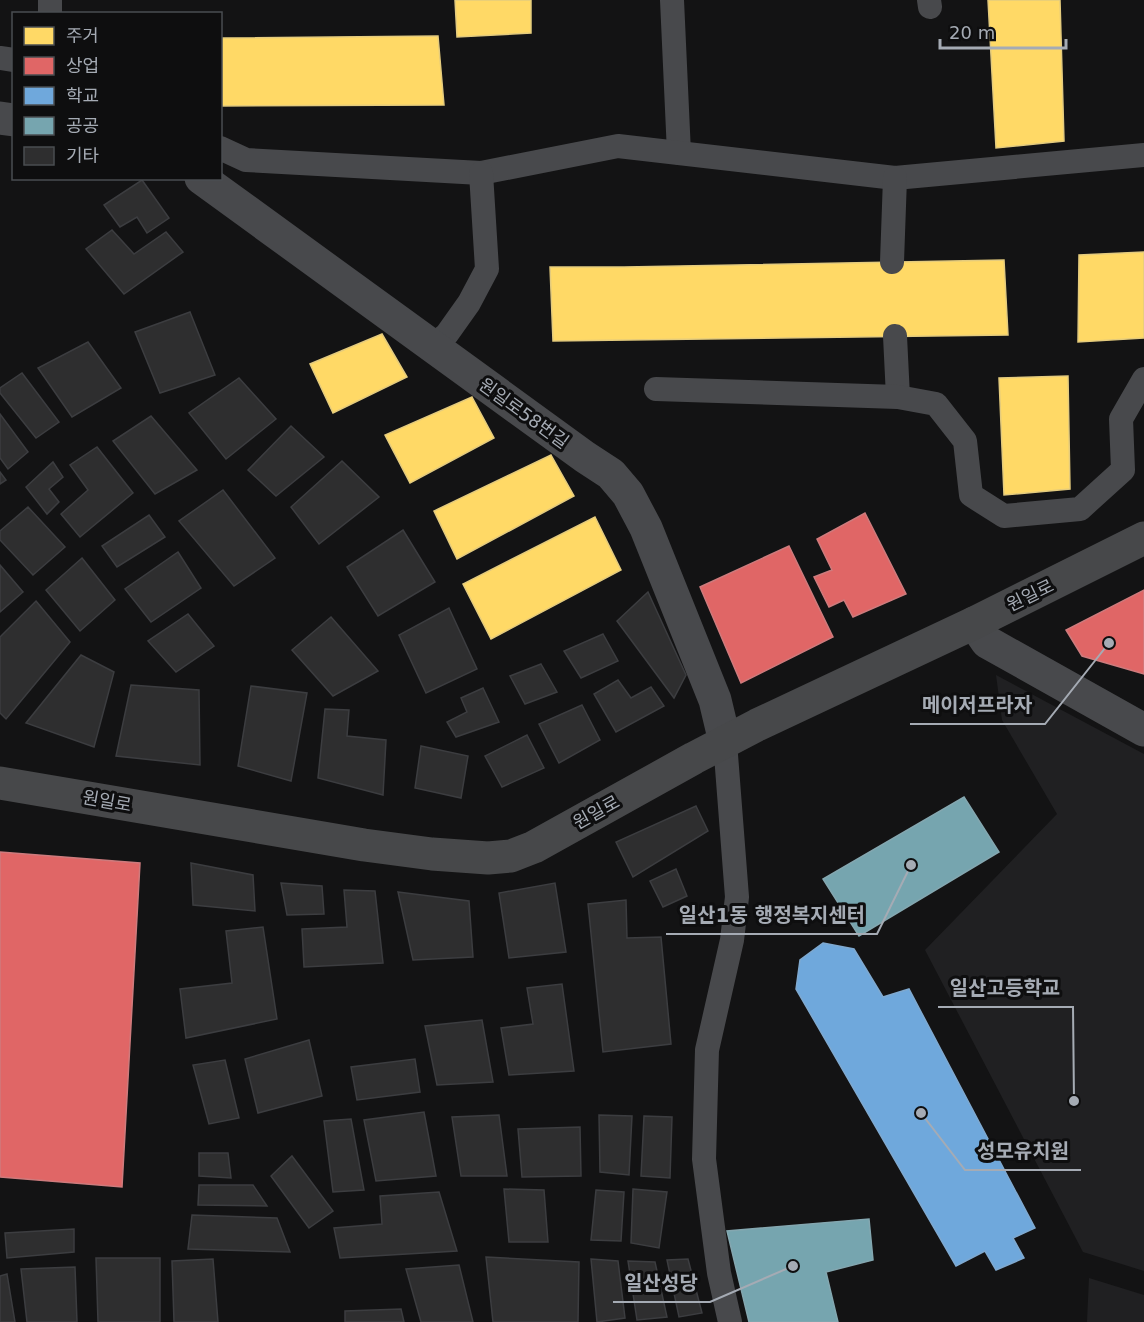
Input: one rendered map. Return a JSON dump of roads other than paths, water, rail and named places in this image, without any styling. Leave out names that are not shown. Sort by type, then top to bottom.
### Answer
[{"type":"street","name":"원일로58번길","points":[[204,180],[585,458],[611,474],[628,494],[646,528],[715,700],[725,742]]},
{"type":"street","name":"원일로","points":[[0,783],[364,845],[432,854],[488,858],[511,856],[534,847],[725,742],[974,623],[1144,538]]},
{"type":"street","points":[[974,623],[987,642],[1144,730]]},
{"type":"lane","points":[[672,0],[679,153]]},
{"type":"lane","points":[[222,149],[246,160],[481,173],[618,146],[895,178],[1144,155]]},
{"type":"lane","points":[[432,346],[447,334],[469,303],[488,269],[481,173]]},
{"type":"lane","points":[[892,262],[895,178]]},
{"type":"lane","points":[[895,336],[898,397]]},
{"type":"lane","points":[[656,389],[898,397],[936,404],[965,441],[971,495],[1004,516],[1080,509],[1123,470],[1121,419],[1144,379]]},
{"type":"lane","points":[[725,742],[737,897],[732,940],[707,1050],[704,1159],[719,1273],[730,1322]]},
{"type":"place","name":"메이저프라자","points":[[1109,643]]},
{"type":"place","name":"일산1동 행정복지센터","points":[[911,865]]},
{"type":"place","name":"일산고등학교","points":[[1074,1101]]},
{"type":"place","name":"성모유치원","points":[[921,1113]]},
{"type":"place","name":"일산성당","points":[[793,1266]]}]
